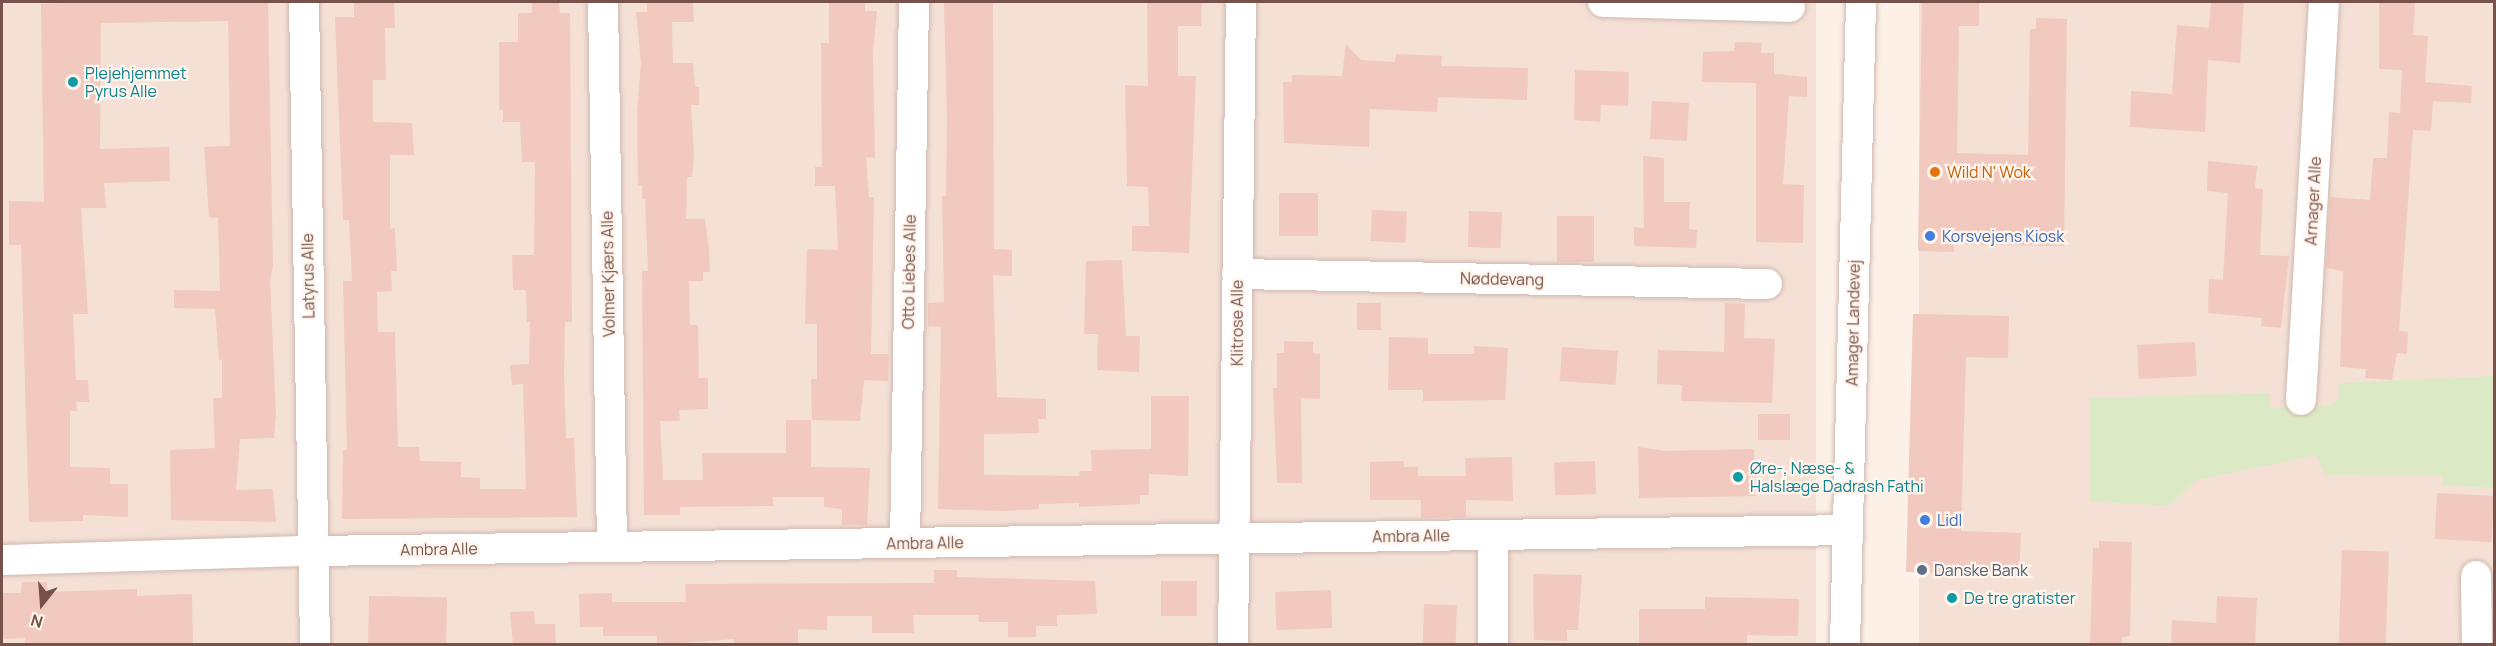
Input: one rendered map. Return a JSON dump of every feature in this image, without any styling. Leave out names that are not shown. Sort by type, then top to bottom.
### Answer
[{"type":"street","name":"Latyrus Alle","points":[[304,2],[315,645]]},
{"type":"street","name":"Volmer Kjærs Alle","points":[[603,2],[612,547]]},
{"type":"street","name":"Otto Liebes Alle","points":[[905,543],[914,2]]},
{"type":"street","name":"Klitrose Alle","points":[[1233,645],[1241,2]]},
{"type":"street","points":[[1604,2],[1790,7]]},
{"type":"street","name":"Amager Landevej","points":[[1845,645],[1861,2]]},
{"type":"street","name":"Arnager Alle","points":[[2301,400],[2324,2]]},
{"type":"street","name":"Nøddevang","points":[[1237,274],[1767,284]]},
{"type":"street","name":"Ambra Alle","points":[[2,560],[312,551],[1848,530]]},
{"type":"street","points":[[1493,645],[1494,535]]},
{"type":"street","points":[[2476,576],[2477,645]]},
{"type":"shaded area","points":[[2,2],[1816,2],[1816,644],[2,644]]},
{"type":"shaded area","points":[[1919,2],[2494,2],[2494,644],[1919,644]]},
{"type":"green space","points":[[2494,376],[2494,488],[2443,485],[2442,476],[2326,475],[2316,455],[2197,480],[2168,506],[2089,501],[2089,398],[2270,393],[2270,408],[2332,405],[2339,397],[2338,383]]},
{"type":"building","points":[[268,2],[273,266],[270,280],[276,414],[274,438],[240,439],[236,490],[273,489],[276,522],[171,520],[170,450],[215,448],[213,398],[222,398],[222,360],[219,360],[215,309],[174,308],[174,290],[220,291],[218,218],[209,217],[204,147],[230,146],[228,21],[101,23],[100,149],[169,147],[170,181],[104,183],[106,208],[81,208],[88,314],[73,314],[76,380],[88,380],[89,402],[76,402],[77,411],[70,411],[70,467],[110,468],[110,484],[128,484],[128,517],[83,515],[83,521],[29,522],[21,245],[9,245],[9,201],[44,202],[41,4]]},
{"type":"building","points":[[354,2],[394,2],[395,28],[385,28],[386,80],[373,80],[373,122],[412,123],[414,155],[390,155],[390,229],[395,228],[397,271],[391,271],[392,291],[377,292],[378,332],[395,332],[398,447],[419,447],[420,461],[461,462],[461,477],[480,478],[480,489],[526,489],[523,384],[512,385],[510,365],[529,364],[530,322],[527,322],[526,290],[513,290],[512,255],[534,255],[535,162],[522,162],[520,122],[503,122],[503,110],[499,110],[499,42],[518,42],[518,13],[532,13],[532,2],[559,2],[560,13],[570,13],[572,322],[565,322],[564,374],[566,438],[574,438],[577,517],[342,519],[343,450],[347,450],[343,281],[352,281],[349,220],[343,220],[335,17],[354,17]]},
{"type":"building","points":[[647,2],[693,2],[694,22],[672,22],[673,63],[693,63],[695,87],[699,87],[699,105],[691,105],[694,156],[692,177],[687,177],[686,219],[705,219],[710,272],[703,272],[703,281],[689,281],[690,325],[698,325],[699,378],[708,378],[708,409],[679,410],[680,421],[660,421],[663,480],[703,480],[702,453],[786,453],[786,420],[811,420],[811,467],[870,468],[867,525],[842,525],[842,509],[824,507],[824,497],[773,497],[773,506],[680,507],[680,515],[644,515],[642,271],[648,271],[645,199],[642,199],[642,185],[638,186],[637,114],[641,63],[636,12],[647,12]]},
{"type":"building","points":[[829,2],[865,2],[865,11],[877,11],[873,53],[875,158],[866,157],[869,197],[874,197],[871,354],[889,354],[888,381],[864,380],[860,421],[812,420],[811,379],[817,379],[817,324],[805,324],[807,249],[838,250],[835,186],[815,186],[815,167],[822,167],[821,43],[829,43]]},
{"type":"building","points":[[944,2],[993,2],[994,249],[1012,250],[1012,276],[993,275],[997,397],[1046,399],[1046,419],[1038,419],[1039,433],[984,434],[984,475],[1079,476],[1080,471],[1092,471],[1091,450],[1151,449],[1151,396],[1189,396],[1188,476],[1149,474],[1149,495],[1140,495],[1140,504],[1079,507],[1079,503],[1039,504],[1039,509],[1004,511],[938,509],[941,327],[928,326],[928,303],[944,302],[942,196],[946,196],[947,117]]},
{"type":"building","points":[[1147,2],[1202,2],[1201,26],[1178,26],[1178,76],[1196,76],[1189,253],[1132,251],[1132,226],[1149,226],[1148,187],[1127,186],[1125,85],[1148,86]]},
{"type":"building","points":[[1922,2],[1979,2],[1979,26],[1959,26],[1957,153],[2028,155],[2030,29],[2036,29],[2036,18],[2067,19],[2064,246],[1954,244],[1954,252],[1918,251]]},
{"type":"building","points":[[2211,2],[2244,2],[2240,63],[2208,60],[2205,132],[2130,127],[2131,91],[2172,94],[2177,25],[2209,28]]},
{"type":"building","points":[[2379,2],[2415,2],[2413,35],[2428,36],[2425,82],[2472,86],[2471,103],[2433,101],[2431,131],[2413,130],[2399,331],[2408,332],[2407,354],[2397,353],[2392,380],[2365,378],[2366,369],[2340,367],[2343,271],[2326,268],[2330,197],[2370,200],[2373,158],[2387,158],[2389,112],[2400,113],[2402,70],[2379,69]]},
{"type":"building","points":[[1735,42],[1762,43],[1761,53],[1774,53],[1774,74],[1807,77],[1807,97],[1789,96],[1783,184],[1804,185],[1803,243],[1756,242],[1756,83],[1702,82],[1703,52],[1734,51]]},
{"type":"building","points":[[1346,44],[1361,60],[1395,62],[1396,54],[1442,56],[1441,66],[1528,68],[1527,100],[1438,97],[1437,112],[1370,109],[1369,147],[1284,143],[1283,82],[1292,82],[1292,75],[1342,76]]},
{"type":"building","points":[[1575,70],[1629,72],[1628,106],[1601,105],[1600,122],[1574,120]]},
{"type":"building","points":[[1652,101],[1689,103],[1687,141],[1650,139]]},
{"type":"building","points":[[1643,156],[1664,158],[1664,202],[1690,202],[1689,229],[1697,230],[1696,248],[1634,246],[1634,227],[1644,228]]},
{"type":"building","points":[[2208,161],[2257,166],[2255,188],[2263,189],[2260,255],[2289,256],[2281,328],[2261,326],[2262,318],[2208,313],[2209,279],[2223,280],[2228,193],[2207,191]]},
{"type":"building","points":[[1279,193],[1318,193],[1318,236],[1279,236]]},
{"type":"building","points":[[1372,210],[1407,212],[1405,243],[1370,241]]},
{"type":"building","points":[[1469,211],[1502,212],[1501,248],[1468,247]]},
{"type":"building","points":[[1557,216],[1594,216],[1594,262],[1557,262]]},
{"type":"building","points":[[1122,260],[1126,336],[1140,336],[1139,372],[1097,370],[1098,334],[1084,334],[1086,261]]},
{"type":"building","points":[[1357,303],[1381,303],[1381,330],[1357,330]]},
{"type":"building","points":[[1725,303],[1745,304],[1744,338],[1775,339],[1772,403],[1681,401],[1682,385],[1657,384],[1658,350],[1724,352]]},
{"type":"building","points":[[1913,314],[2009,316],[2008,358],[1966,357],[1961,531],[2021,533],[2019,575],[1906,572]]},
{"type":"building","points":[[1389,337],[1428,338],[1428,354],[1474,354],[1474,346],[1508,348],[1505,400],[1423,401],[1423,390],[1388,390]]},
{"type":"building","points":[[1284,341],[1313,342],[1313,353],[1320,354],[1320,399],[1301,398],[1302,483],[1277,483],[1273,388],[1277,388],[1277,353],[1284,353]]},
{"type":"building","points":[[2195,342],[2197,376],[2139,379],[2137,345]]},
{"type":"building","points":[[1562,347],[1618,351],[1615,385],[1560,381]]},
{"type":"building","points":[[1758,414],[1790,414],[1790,440],[1758,440]]},
{"type":"building","points":[[1638,447],[1665,451],[1754,449],[1755,496],[1639,498]]},
{"type":"building","points":[[1512,457],[1513,501],[1466,500],[1466,517],[1421,518],[1421,500],[1370,500],[1370,462],[1403,461],[1404,467],[1418,467],[1418,476],[1466,476],[1465,458]]},
{"type":"building","points":[[1595,461],[1596,494],[1555,495],[1554,462]]},
{"type":"building","points":[[2437,493],[2494,496],[2492,542],[2435,539]]},
{"type":"building","points":[[2099,541],[2132,542],[2130,636],[2122,637],[2122,645],[2090,645],[2093,548],[2099,548]]},
{"type":"building","points":[[2342,550],[2389,552],[2386,644],[2339,644]]},
{"type":"building","points":[[934,570],[957,570],[957,577],[1095,581],[1097,614],[1057,615],[1057,626],[1036,626],[1036,637],[1008,637],[1008,622],[979,622],[978,615],[913,615],[914,633],[872,633],[872,616],[827,616],[827,630],[798,629],[798,645],[734,645],[734,639],[657,645],[657,636],[603,636],[603,627],[580,627],[579,594],[612,593],[612,602],[686,602],[685,584],[934,583]]},
{"type":"building","points":[[1533,574],[1582,575],[1578,630],[1567,630],[1567,641],[1534,640]]},
{"type":"building","points":[[1161,581],[1197,581],[1197,616],[1161,616]]},
{"type":"building","points":[[22,582],[47,582],[47,592],[137,589],[137,596],[192,594],[193,645],[25,644],[25,638],[2,639],[2,593],[21,593]]},
{"type":"building","points":[[1331,590],[1332,628],[1276,630],[1275,592]]},
{"type":"building","points":[[369,596],[447,597],[446,644],[368,644]]},
{"type":"building","points":[[2217,596],[2257,598],[2255,645],[2171,645],[2172,620],[2216,623]]},
{"type":"building","points":[[1705,597],[1799,599],[1798,636],[1747,635],[1747,645],[1639,645],[1639,609],[1705,609]]},
{"type":"building","points":[[1424,604],[1457,605],[1456,644],[1423,644]]},
{"type":"building","points":[[534,611],[535,624],[555,624],[556,645],[513,645],[510,612]]},
{"type":"place","name":"Plejehjemmet Pyrus Alle","points":[[73,82]]},
{"type":"place","name":"Wild N' Wok","points":[[1935,172]]},
{"type":"place","name":"Korsvejens Kiosk","points":[[1930,236]]},
{"type":"place","name":"Øre-, Næse- & Halslæge Dadrash Fathi","points":[[1738,477]]},
{"type":"place","name":"Lidl","points":[[1925,520]]},
{"type":"place","name":"Danske Bank","points":[[1922,570]]},
{"type":"place","name":"De tre gratister","points":[[1952,598]]}]
